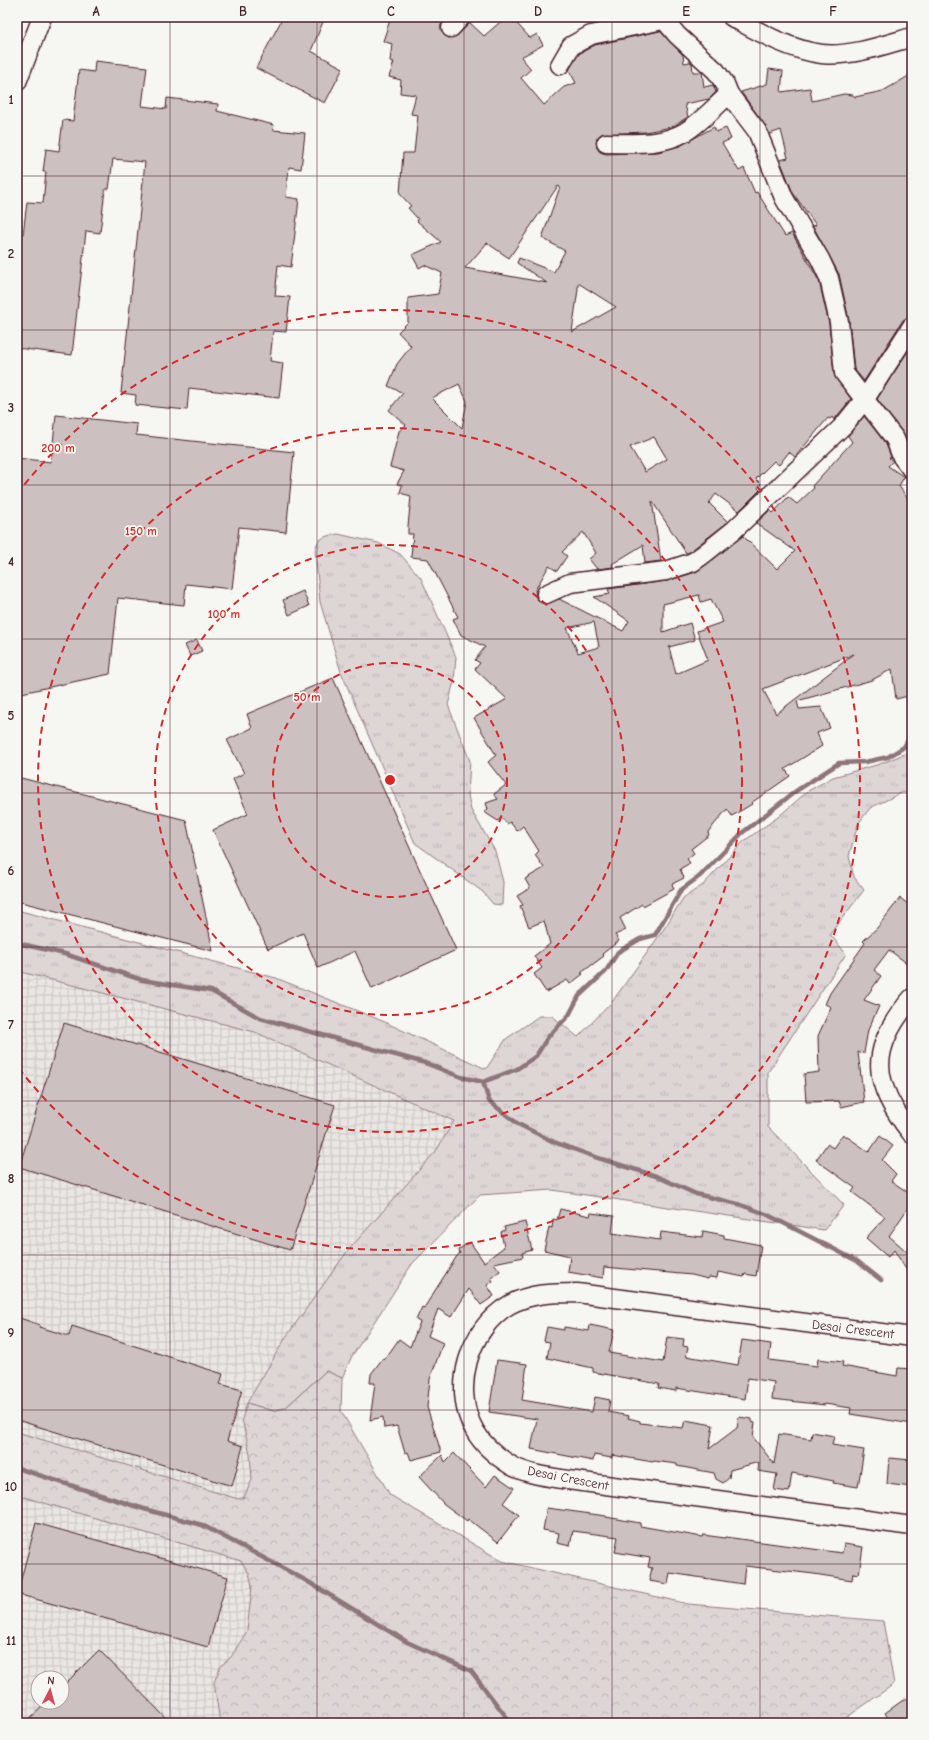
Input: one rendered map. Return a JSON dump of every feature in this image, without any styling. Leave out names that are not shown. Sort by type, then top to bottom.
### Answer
[{"type":"street","points":[[17,82],[42,17]]},
{"type":"street","points":[[732,17],[778,40],[802,49],[823,54],[844,53],[912,37]]},
{"type":"street","points":[[560,65],[571,46],[591,35],[662,18],[677,35],[716,71],[726,84],[729,94],[757,131],[784,198],[820,259],[829,278],[836,304],[844,373],[894,439],[902,457],[912,470]]},
{"type":"street","points":[[606,143],[662,141],[680,134],[704,118],[729,94]]},
{"type":"street","points":[[546,594],[570,583],[666,571],[693,562],[734,530],[843,426],[865,399],[912,326]]},
{"type":"street","points":[[912,998],[901,1011],[887,1036],[883,1047],[879,1070],[880,1078],[888,1098],[900,1119],[912,1134]]},
{"type":"street","name":"Desai Crescent","points":[[912,1337],[577,1293],[557,1293],[523,1298],[508,1305],[492,1318],[474,1343],[464,1382],[466,1403],[475,1431],[486,1445],[497,1455],[513,1466],[532,1473],[568,1480],[912,1526]]},
{"type":"shaded area","points":[[17,971],[255,1032],[454,1121],[436,1151],[346,1253],[286,1337],[247,1403],[242,1419],[250,1454],[252,1480],[244,1497],[238,1499],[17,1432]]},
{"type":"shaded area","points":[[17,1495],[241,1561],[249,1573],[252,1586],[247,1631],[231,1657],[221,1666],[214,1682],[220,1723],[17,1723]]},
{"type":"green space","points":[[338,534],[378,543],[400,554],[421,578],[456,657],[454,681],[448,705],[470,761],[468,795],[471,810],[495,851],[503,882],[502,905],[493,904],[483,892],[415,843],[341,672],[320,602],[315,551],[316,546],[323,538]]},
{"type":"green space","points":[[912,746],[912,795],[903,792],[870,808],[858,824],[849,856],[854,877],[864,890],[830,934],[846,954],[768,1072],[768,1127],[844,1205],[824,1230],[552,1190],[480,1195],[412,1264],[352,1356],[342,1378],[326,1371],[285,1408],[273,1411],[247,1403],[286,1337],[346,1253],[436,1151],[454,1121],[255,1032],[17,971],[17,910],[276,978],[380,1020],[486,1069],[506,1039],[539,1016],[552,1016],[578,1037],[612,1002],[666,926],[683,898],[703,885],[744,841],[778,817],[808,791],[833,777],[880,764],[904,754]]},
{"type":"green space","points":[[326,1371],[342,1378],[341,1411],[390,1495],[502,1561],[688,1604],[883,1621],[894,1684],[839,1723],[220,1723],[214,1682],[221,1666],[231,1657],[247,1631],[252,1586],[249,1573],[241,1561],[17,1495],[17,1432],[238,1499],[244,1497],[252,1480],[250,1454],[242,1419],[247,1403],[273,1411],[285,1408]]},
{"type":"building","points":[[283,17],[325,17],[311,51],[343,68],[325,103],[256,68]]},
{"type":"building","points":[[391,17],[447,17],[441,25],[441,31],[449,38],[458,35],[470,23],[484,36],[506,17],[511,17],[530,38],[537,34],[543,45],[521,57],[531,69],[521,78],[544,105],[564,87],[576,83],[569,70],[579,54],[595,45],[660,31],[683,55],[684,63],[692,63],[693,72],[702,72],[704,87],[713,85],[716,92],[709,99],[685,104],[688,117],[672,127],[645,132],[601,134],[597,138],[597,148],[600,152],[606,154],[658,152],[680,146],[714,127],[716,132],[726,128],[731,139],[722,143],[739,171],[744,168],[755,193],[757,192],[785,236],[792,233],[819,281],[829,324],[834,374],[851,399],[834,420],[832,417],[830,419],[828,418],[795,457],[789,452],[779,465],[774,461],[756,479],[761,484],[758,488],[760,490],[739,511],[716,494],[709,503],[728,522],[688,553],[686,553],[652,501],[661,561],[645,563],[643,545],[612,564],[613,567],[597,569],[589,559],[596,553],[583,532],[562,552],[567,556],[557,571],[549,566],[535,590],[536,598],[540,602],[545,604],[559,599],[623,631],[629,621],[594,597],[610,594],[608,589],[667,581],[696,572],[743,536],[777,569],[795,551],[756,523],[770,510],[773,513],[788,497],[797,504],[814,488],[812,486],[852,442],[848,436],[864,416],[886,444],[891,457],[889,458],[893,461],[888,466],[904,477],[899,486],[912,505],[912,695],[896,699],[892,669],[872,680],[797,701],[799,709],[821,707],[830,728],[817,733],[822,746],[785,769],[790,776],[751,803],[752,804],[732,816],[727,809],[708,832],[709,835],[691,849],[694,853],[687,859],[690,863],[680,869],[684,878],[672,884],[674,889],[643,906],[642,904],[620,918],[626,930],[615,935],[619,941],[602,954],[604,956],[581,973],[583,974],[570,984],[567,980],[546,992],[534,974],[542,968],[534,956],[550,944],[545,924],[544,921],[529,927],[520,906],[523,905],[517,896],[530,888],[525,879],[544,868],[535,855],[539,851],[523,826],[517,831],[510,822],[507,824],[501,817],[498,821],[484,812],[488,809],[486,803],[498,799],[494,794],[506,785],[488,762],[496,755],[474,718],[507,699],[475,669],[480,663],[475,660],[485,647],[461,635],[453,619],[458,617],[428,559],[411,557],[413,534],[408,534],[408,526],[411,496],[400,493],[402,485],[397,484],[404,471],[390,467],[399,431],[406,425],[389,410],[403,393],[388,386],[397,364],[411,346],[398,332],[408,322],[408,298],[438,294],[442,273],[424,265],[419,268],[412,255],[441,242],[417,221],[418,219],[408,208],[411,206],[400,194],[403,153],[414,153],[418,115],[411,114],[416,95],[400,93],[401,80],[389,77],[394,62],[390,61],[392,44],[383,41]],"holes":[[[558,186],[560,187],[542,238],[565,251],[554,272],[519,258],[517,263],[547,283],[465,268],[487,243],[509,258]],[[578,283],[616,307],[572,332]],[[459,384],[467,401],[462,428],[432,398]],[[654,437],[667,459],[645,472],[630,447]],[[699,595],[701,602],[711,599],[723,622],[697,631],[708,660],[676,674],[669,647],[695,640],[690,623],[663,632],[663,604]],[[594,622],[599,647],[578,653],[567,628]],[[854,654],[776,714],[763,689]]]},
{"type":"building","points":[[600,17],[626,17],[599,23]]},
{"type":"building","points":[[95,61],[147,67],[142,106],[166,109],[167,98],[218,104],[217,111],[274,125],[273,130],[305,133],[301,169],[289,167],[286,197],[299,199],[291,267],[278,265],[275,296],[290,297],[286,332],[273,331],[270,361],[283,363],[279,398],[189,388],[187,410],[135,405],[136,395],[121,393],[145,162],[113,159],[109,189],[105,189],[100,233],[86,231],[72,355],[17,348],[17,233],[23,234],[27,202],[43,203],[46,172],[43,172],[46,149],[59,151],[63,120],[73,121],[79,70],[94,72]]},
{"type":"building","points":[[769,69],[783,71],[781,92],[810,88],[812,101],[844,94],[853,95],[855,97],[883,91],[912,74],[912,316],[903,320],[864,381],[854,369],[849,320],[839,274],[813,226],[816,225],[793,193],[780,160],[788,158],[781,130],[770,134],[741,92],[767,84]]},
{"type":"building","points":[[912,345],[912,443],[909,445],[903,433],[877,399]]},
{"type":"building","points":[[56,415],[137,424],[136,435],[294,452],[286,532],[239,527],[232,589],[186,584],[184,605],[118,598],[110,674],[17,694],[17,458],[51,462]]},
{"type":"building","points":[[303,591],[309,606],[289,615],[283,600]]},
{"type":"building","points":[[197,640],[202,651],[190,656],[185,645]]},
{"type":"building","points":[[333,678],[456,950],[372,989],[355,951],[318,968],[303,933],[268,949],[213,830],[248,814],[233,779],[244,773],[227,740],[252,728],[247,714]]},
{"type":"building","points":[[17,777],[186,820],[213,951],[17,901]]},
{"type":"building","points":[[900,898],[912,907],[912,967],[889,950],[874,970],[881,976],[864,1000],[879,1006],[868,1030],[864,1053],[858,1052],[864,1102],[841,1107],[839,1101],[806,1102],[804,1074],[819,1072],[818,1036],[831,1007],[825,1004],[830,993],[865,943],[863,941],[877,928]]},
{"type":"building","points":[[64,1023],[335,1105],[290,1250],[19,1167]]},
{"type":"building","points":[[843,1134],[869,1152],[880,1136],[893,1146],[882,1160],[896,1174],[891,1181],[912,1195],[912,1211],[908,1208],[889,1236],[912,1256],[912,1279],[894,1250],[888,1257],[866,1238],[885,1217],[852,1192],[855,1188],[816,1160],[827,1144],[833,1148]]},
{"type":"building","points":[[560,1209],[590,1216],[591,1213],[614,1216],[612,1233],[660,1240],[661,1232],[702,1237],[703,1231],[724,1235],[724,1238],[761,1245],[756,1276],[745,1274],[744,1277],[718,1272],[717,1278],[709,1277],[708,1279],[692,1275],[604,1267],[603,1278],[568,1272],[570,1256],[544,1250],[549,1227],[552,1228],[553,1219],[557,1220]]},
{"type":"building","points":[[525,1222],[532,1250],[522,1253],[523,1257],[494,1263],[500,1271],[491,1278],[493,1281],[487,1285],[494,1296],[481,1305],[469,1289],[451,1317],[438,1309],[428,1336],[443,1343],[430,1379],[427,1407],[441,1452],[411,1460],[408,1452],[405,1453],[397,1426],[384,1428],[383,1417],[370,1420],[375,1383],[370,1383],[371,1374],[383,1358],[385,1359],[399,1339],[410,1347],[420,1322],[416,1320],[422,1307],[424,1308],[460,1253],[458,1250],[470,1242],[484,1262],[504,1247],[501,1232],[505,1230],[504,1227]]},
{"type":"building","points":[[17,1317],[40,1325],[39,1327],[69,1336],[72,1326],[223,1374],[220,1384],[242,1390],[227,1441],[243,1446],[232,1486],[17,1420]]},
{"type":"building","points":[[590,1325],[614,1330],[609,1353],[663,1362],[667,1337],[684,1339],[683,1346],[688,1347],[686,1356],[738,1365],[742,1340],[771,1344],[769,1360],[817,1366],[818,1359],[843,1362],[842,1366],[897,1376],[898,1368],[912,1369],[912,1424],[850,1414],[851,1408],[772,1399],[774,1382],[748,1378],[745,1399],[676,1388],[676,1391],[658,1388],[659,1384],[593,1372],[593,1368],[547,1358],[550,1342],[544,1341],[547,1327],[564,1330],[564,1327],[589,1331]]},
{"type":"building","points":[[497,1360],[527,1364],[522,1400],[592,1412],[595,1397],[610,1400],[608,1412],[629,1416],[628,1418],[640,1421],[640,1423],[683,1428],[685,1420],[713,1425],[709,1449],[737,1428],[739,1417],[752,1419],[752,1422],[755,1423],[753,1437],[774,1464],[779,1434],[811,1439],[812,1432],[834,1436],[832,1445],[864,1450],[858,1487],[833,1483],[834,1481],[792,1473],[789,1492],[774,1490],[777,1474],[758,1471],[759,1462],[730,1470],[729,1478],[723,1483],[716,1479],[714,1473],[677,1466],[677,1464],[653,1462],[612,1455],[612,1458],[594,1455],[593,1461],[531,1449],[537,1419],[489,1412]]},
{"type":"building","points":[[454,1453],[486,1487],[495,1475],[514,1488],[503,1503],[519,1515],[498,1542],[468,1519],[467,1521],[444,1504],[419,1477],[442,1455],[445,1462]]},
{"type":"building","points":[[889,1458],[912,1460],[912,1487],[887,1484]]},
{"type":"building","points":[[547,1508],[606,1516],[640,1523],[640,1526],[702,1537],[703,1535],[725,1537],[842,1553],[844,1544],[863,1547],[859,1574],[853,1573],[852,1580],[745,1566],[743,1584],[670,1573],[668,1584],[649,1581],[652,1568],[648,1567],[650,1558],[615,1552],[618,1537],[573,1531],[570,1546],[557,1543],[559,1533],[543,1530]]},
{"type":"building","points":[[36,1523],[228,1577],[208,1647],[17,1594]]},
{"type":"building","points":[[99,1650],[171,1723],[25,1723],[39,1710],[70,1710],[70,1679]]},
{"type":"building","points":[[906,1698],[912,1707],[912,1723],[891,1723],[885,1713]]},
{"type":"waterway","points":[[17,943],[65,954],[142,980],[211,991],[260,1018],[425,1063],[461,1077],[483,1082],[517,1069],[536,1056],[548,1037],[569,1015],[579,996],[606,971],[618,952],[640,939],[655,935],[681,890],[700,876],[742,833],[796,791],[839,763],[865,762],[888,757],[904,747],[910,736],[912,736]]},
{"type":"waterway","points":[[483,1082],[489,1101],[518,1124],[554,1142],[595,1157],[656,1176],[696,1194],[738,1204],[766,1214],[857,1261],[881,1280]]},
{"type":"waterway","points":[[17,1468],[144,1509],[202,1525],[305,1580],[407,1642],[471,1671],[511,1723]]}]
